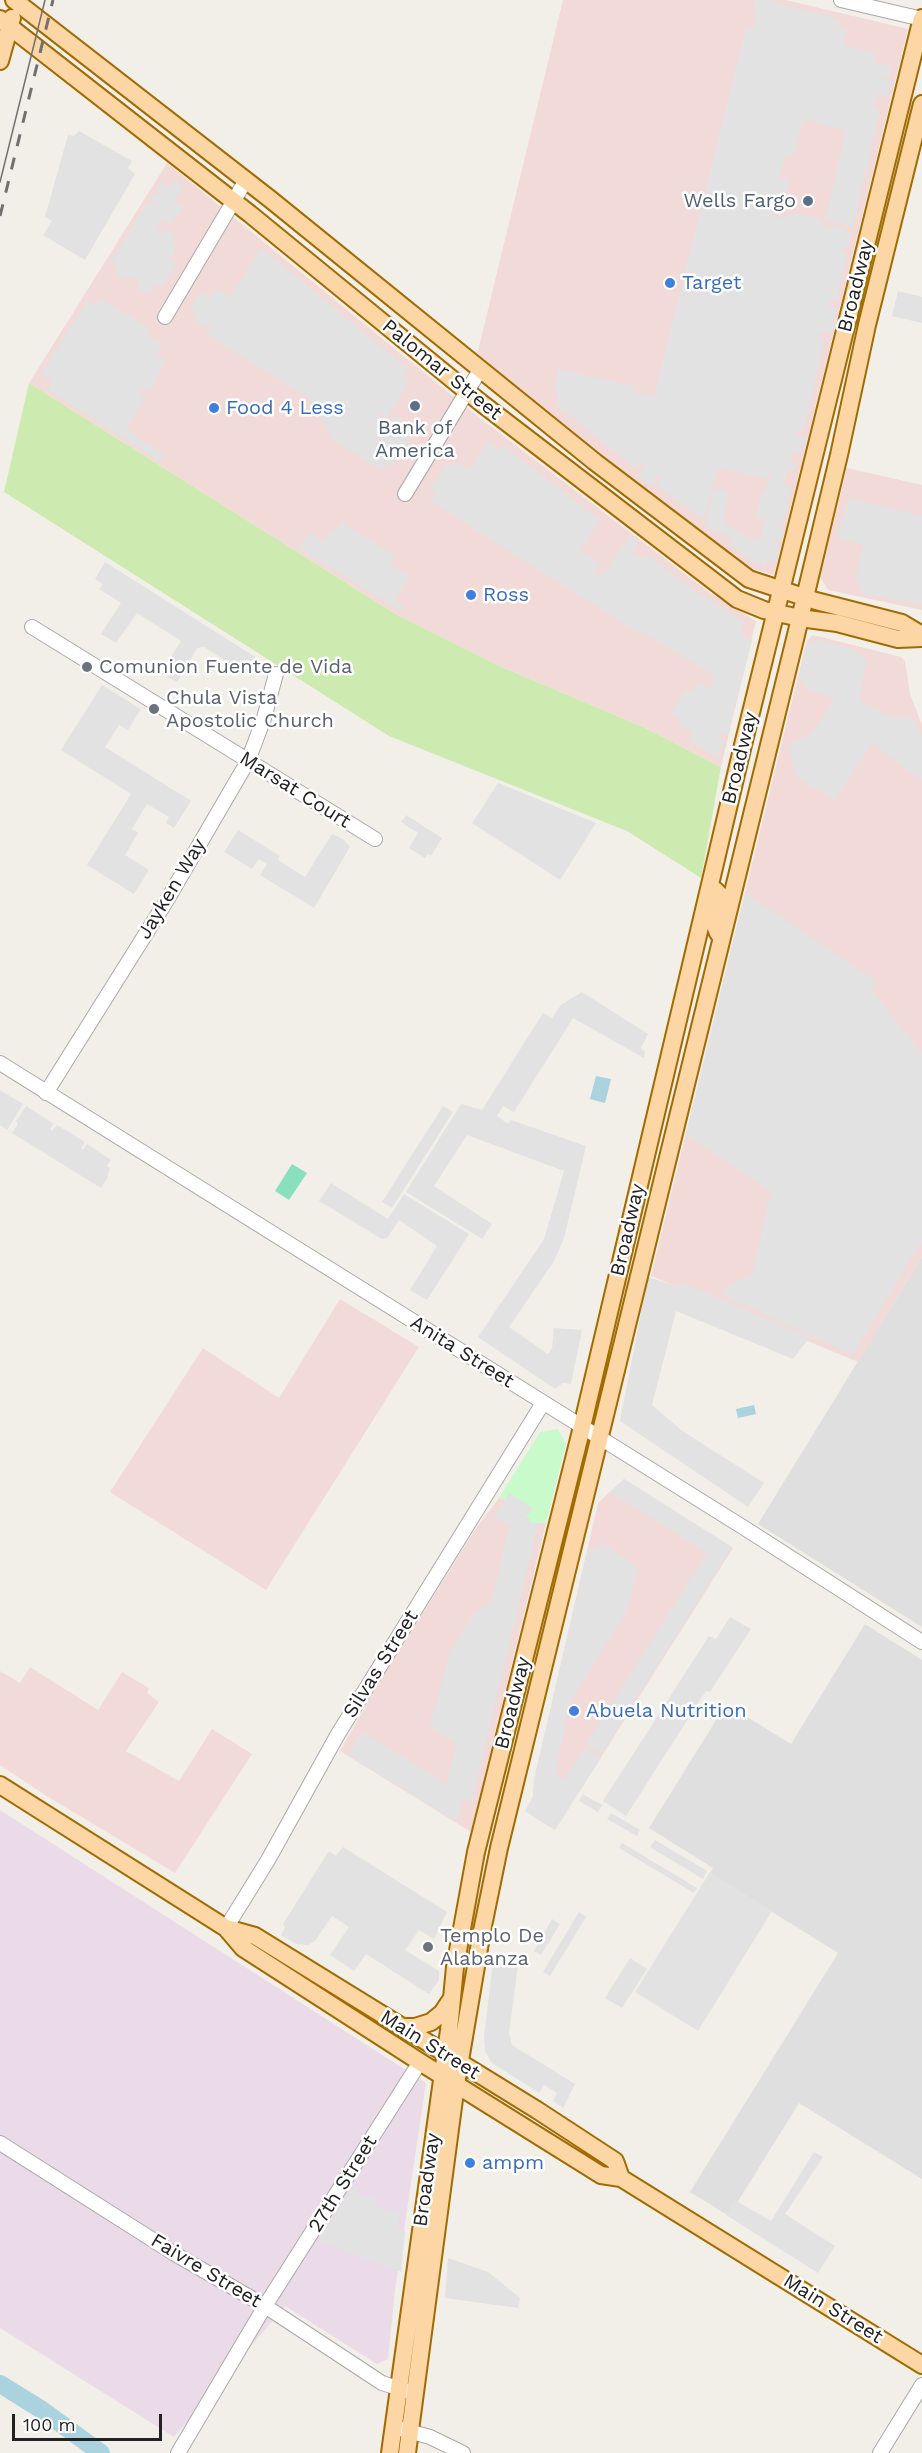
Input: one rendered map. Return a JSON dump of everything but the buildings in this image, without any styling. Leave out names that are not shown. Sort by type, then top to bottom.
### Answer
[{"type":"main road","points":[[0,62],[5,23],[15,1]]},
{"type":"main road","name":"Palomar Street","points":[[15,1],[246,180],[595,462],[749,579],[805,598],[902,623],[922,636]]},
{"type":"main road","name":"Broadway","points":[[453,2059],[452,1998],[456,1957],[476,1852],[582,1427],[722,833],[922,19]]},
{"type":"main road","name":"Palomar Street","points":[[5,23],[234,201],[468,391],[736,599],[776,613],[837,623],[898,639],[922,636]]},
{"type":"main road","name":"Broadway","points":[[407,2453],[410,2431],[407,2391],[449,2079],[497,1858],[598,1437],[805,598],[867,325],[922,104]]},
{"type":"main road","points":[[847,322],[867,325]]},
{"type":"main road","points":[[722,833],[729,844],[725,880],[734,885]]},
{"type":"main road","points":[[709,887],[720,895],[714,923],[721,939]]},
{"type":"main road","points":[[655,1113],[676,1119]]},
{"type":"main road","points":[[517,1686],[536,1693]]},
{"type":"main road","name":"Main Street","points":[[0,1785],[226,1928],[255,1936],[615,2161],[621,2178]]},
{"type":"main road","name":"Main Street","points":[[226,1928],[243,1948],[420,2062],[601,2175],[621,2178],[922,2365]]},
{"type":"main road","points":[[402,2027],[415,2027],[431,2022],[442,2013],[452,1998]]},
{"type":"main road","name":"Broadway","points":[[390,2453],[393,2428],[407,2391]]},
{"type":"street","points":[[841,0],[922,19]]},
{"type":"street","points":[[165,317],[246,180]]},
{"type":"street","points":[[405,494],[480,370]]},
{"type":"street","name":"Marsat Court","points":[[32,627],[375,839]]},
{"type":"street","name":"Jayken Way","points":[[46,1093],[167,900],[248,761],[264,718],[276,674]]},
{"type":"street","name":"Anita Street","points":[[0,1063],[922,1642]]},
{"type":"street","name":"Silvas Street","points":[[226,1928],[268,1860],[338,1734],[543,1403]]},
{"type":"street","name":"27th Street","points":[[178,2453],[265,2306],[420,2062]]},
{"type":"street","name":"Faivre Street","points":[[0,2142],[175,2254],[265,2306],[382,2383],[407,2391]]},
{"type":"street","points":[[880,2453],[922,2385]]},
{"type":"street","points":[[393,2428],[430,2437],[464,2453]]},
{"type":"shaded area","points":[[563,0],[786,0],[908,29],[774,575],[753,569],[700,534],[477,355]]},
{"type":"shaded area","points":[[754,0],[773,0],[774,3],[839,19],[838,27],[846,30],[843,45],[876,53],[875,63],[891,66],[889,77],[882,76],[881,78],[891,81],[888,96],[877,94],[873,107],[880,111],[853,227],[825,220],[846,131],[804,119],[794,156],[785,155],[780,178],[789,180],[782,211],[773,209],[772,216],[786,219],[786,213],[796,215],[797,213],[821,219],[826,230],[829,230],[832,225],[847,229],[846,232],[851,234],[848,246],[840,250],[847,254],[836,299],[828,302],[829,306],[837,308],[831,333],[821,332],[819,339],[823,338],[824,342],[804,429],[796,432],[797,435],[806,438],[801,453],[793,451],[790,460],[796,465],[794,473],[788,469],[784,485],[791,488],[783,525],[776,524],[784,527],[781,541],[772,540],[772,542],[779,543],[775,562],[767,560],[765,568],[729,545],[731,539],[716,529],[713,533],[705,524],[713,491],[722,488],[728,493],[725,523],[755,541],[760,539],[765,520],[756,518],[761,493],[764,493],[772,473],[766,479],[717,468],[705,518],[696,515],[657,486],[660,477],[657,477],[651,486],[638,476],[645,465],[640,462],[636,469],[557,406],[558,396],[555,391],[558,369],[635,387],[634,393],[657,397],[658,394],[655,392],[746,28],[753,29],[755,24]]},
{"type":"shaded area","points":[[79,131],[132,161],[128,168],[135,174],[85,260],[43,235],[52,221],[45,217],[68,135],[74,136]]},
{"type":"shaded area","points":[[167,163],[481,419],[710,593],[756,621],[721,767],[643,727],[499,666],[397,615],[29,383]]},
{"type":"shaded area","points":[[175,180],[184,186],[175,201],[183,206],[171,225],[163,220],[157,229],[160,234],[165,228],[175,235],[172,240],[176,244],[173,257],[168,261],[177,263],[163,286],[156,285],[149,295],[137,288],[139,282],[137,279],[129,277],[124,280],[114,273],[118,265],[111,261],[148,202],[154,206],[155,204],[149,200],[156,192],[161,196],[163,194],[157,191],[162,182],[169,187]]},
{"type":"shaded area","points":[[261,248],[408,369],[403,376],[410,380],[387,417],[380,413],[379,415],[390,422],[394,416],[405,423],[399,433],[409,439],[393,466],[388,463],[382,471],[333,440],[308,398],[206,334],[212,324],[209,323],[205,328],[193,320],[196,314],[189,309],[201,292],[209,297],[217,289],[230,297]]},
{"type":"shaded area","points":[[898,291],[922,297],[922,323],[892,316]]},
{"type":"shaded area","points":[[101,299],[149,328],[146,335],[162,345],[157,355],[165,360],[150,392],[142,389],[140,394],[146,398],[126,429],[165,455],[161,462],[49,391],[51,383],[41,374],[87,301],[97,305]]},
{"type":"shaded area","points":[[487,442],[500,450],[504,446],[600,520],[580,551],[600,564],[595,572],[603,576],[630,534],[639,541],[632,552],[642,559],[646,554],[694,590],[745,622],[741,628],[745,638],[752,641],[728,735],[720,733],[719,738],[725,740],[718,758],[689,740],[693,733],[682,727],[676,716],[671,713],[685,690],[692,692],[698,682],[710,689],[715,676],[650,636],[635,631],[430,501],[437,493],[430,488],[446,464],[450,467],[452,463],[458,466],[460,463],[470,469]]},
{"type":"shaded area","points":[[847,468],[922,485],[922,610],[828,590],[820,577]]},
{"type":"shaded area","points":[[849,498],[922,516],[922,603],[863,594],[856,579],[863,545],[837,537]]},
{"type":"shaded area","points":[[341,522],[395,556],[390,564],[410,576],[395,600],[404,606],[401,611],[299,549],[309,532],[324,541],[332,529],[335,531]]},
{"type":"shaded area","points":[[105,562],[257,658],[251,677],[204,647],[197,648],[177,682],[161,673],[181,641],[137,613],[116,643],[101,634],[121,603],[99,589],[103,584],[95,579]]},
{"type":"shaded area","points":[[813,635],[901,657],[905,661],[910,694],[922,725],[922,1257],[858,1362],[651,1276],[807,640]]},
{"type":"shaded area","points":[[817,640],[850,648],[867,660],[859,700],[888,716],[912,718],[922,737],[922,781],[872,743],[835,800],[796,777],[789,748],[793,743],[811,734],[835,698],[808,690],[799,677],[807,644]]},
{"type":"shaded area","points":[[102,685],[141,709],[128,730],[119,725],[105,747],[191,801],[174,828],[166,823],[169,817],[147,804],[132,829],[138,833],[125,855],[149,870],[134,894],[87,865],[131,794],[61,750]]},
{"type":"shaded area","points":[[498,783],[596,823],[560,880],[472,823]]},
{"type":"shaded area","points":[[406,815],[442,838],[431,856],[428,854],[425,858],[409,848],[418,833],[401,822]]},
{"type":"shaded area","points":[[238,830],[280,856],[278,860],[305,877],[332,834],[343,839],[350,847],[314,908],[260,875],[267,864],[259,859],[252,869],[224,852]]},
{"type":"shaded area","points":[[745,893],[876,981],[871,989],[922,1053],[922,1241],[853,1355],[723,1295],[727,1286],[752,1274],[771,1192],[686,1134]]},
{"type":"shaded area","points":[[582,992],[648,1034],[641,1048],[645,1052],[644,1058],[573,1018],[514,1112],[503,1106],[497,1116],[508,1124],[511,1120],[586,1146],[564,1238],[554,1261],[509,1327],[548,1354],[552,1348],[554,1328],[582,1330],[571,1384],[563,1383],[555,1389],[478,1337],[544,1239],[564,1171],[467,1135],[434,1186],[492,1224],[482,1239],[406,1192],[461,1104],[482,1110],[543,1013],[552,1018],[561,1005]]},
{"type":"shaded area","points":[[0,1090],[23,1104],[7,1130],[0,1125]]},
{"type":"shaded area","points":[[26,1106],[54,1124],[50,1128],[52,1131],[57,1125],[85,1142],[81,1148],[83,1150],[87,1144],[111,1160],[107,1166],[110,1168],[107,1179],[101,1188],[12,1133],[18,1124],[16,1121]]},
{"type":"shaded area","points":[[443,1106],[453,1112],[392,1208],[382,1202]]},
{"type":"shaded area","points":[[331,1183],[388,1219],[404,1194],[469,1234],[427,1300],[410,1290],[437,1246],[399,1220],[387,1238],[382,1239],[319,1201]]},
{"type":"shaded area","points":[[922,1257],[922,1627],[758,1524]]},
{"type":"shaded area","points":[[648,1277],[680,1287],[683,1283],[810,1337],[793,1359],[676,1311],[652,1405],[681,1430],[764,1483],[748,1507],[620,1421]]},
{"type":"shaded area","points":[[340,1299],[419,1347],[266,1590],[110,1492],[203,1348],[279,1398]]},
{"type":"shaded area","points":[[624,1479],[733,1548],[555,1830],[525,1811],[533,1797],[534,1780],[598,1503]]},
{"type":"shaded area","points":[[624,1479],[732,1547],[602,1753],[586,1744],[707,1553],[610,1492]]},
{"type":"shaded area","points":[[509,1493],[533,1508],[526,1516],[530,1522],[538,1524],[472,1802],[464,1800],[456,1821],[348,1755],[362,1732],[441,1780],[446,1787],[456,1744],[430,1726],[450,1651],[473,1615],[492,1600],[507,1534],[511,1527],[495,1517]]},
{"type":"shaded area","points":[[499,1498],[533,1508],[530,1522],[546,1523],[471,1832],[340,1751],[383,1676],[477,1527]]},
{"type":"shaded area","points":[[601,1543],[634,1564],[637,1572],[627,1611],[570,1703],[555,1774],[564,1779],[585,1748],[601,1758],[555,1830],[525,1811],[533,1797],[534,1780],[588,1548],[598,1549]]},
{"type":"shaded area","points":[[730,1617],[751,1629],[710,1692],[706,1691],[626,1816],[603,1801],[709,1636],[716,1639]]},
{"type":"shaded area","points":[[865,1624],[922,1660],[922,2179],[799,2103],[729,2216],[690,2192],[838,1953],[710,1873],[713,1868],[649,1828],[726,1704],[791,1744]]},
{"type":"shaded area","points":[[30,1667],[98,1710],[122,1672],[149,1688],[147,1693],[159,1702],[126,1751],[179,1781],[212,1729],[252,1754],[175,1873],[45,1795],[0,1765],[0,1671],[20,1683]]},
{"type":"shaded area","points":[[583,1794],[602,1805],[598,1812],[579,1801]]},
{"type":"shaded area","points":[[0,1810],[426,2083],[395,2290],[388,2359],[377,2364],[285,2306],[174,2437],[0,2328]]},
{"type":"shaded area","points":[[611,1813],[640,1830],[637,1836],[607,1819]]},
{"type":"shaded area","points":[[655,1840],[707,1871],[703,1879],[650,1847]]},
{"type":"shaded area","points":[[622,1843],[697,1888],[694,1893],[619,1848]]},
{"type":"shaded area","points":[[343,1847],[447,1912],[434,1939],[419,1930],[405,1950],[439,1971],[439,1980],[429,1994],[366,1954],[354,1971],[330,1955],[349,1927],[332,1916],[315,1941],[308,1945],[296,1944],[281,1935],[285,1927],[283,1924],[329,1851],[336,1856]]},
{"type":"shaded area","points":[[710,1872],[772,1911],[698,2031],[635,1992]]},
{"type":"shaded area","points":[[579,1912],[586,1917],[550,1976],[543,1972]]},
{"type":"shaded area","points":[[552,1919],[560,1924],[541,1955],[534,1951]]},
{"type":"shaded area","points":[[630,1958],[647,1969],[622,2008],[605,1998]]},
{"type":"shaded area","points":[[493,1961],[518,1965],[509,2033],[512,2045],[575,2084],[563,2108],[553,2101],[557,2093],[544,2085],[539,2093],[491,2062],[485,2051],[484,2037]]},
{"type":"shaded area","points":[[814,2152],[823,2157],[785,2214],[835,2246],[818,2273],[726,2215],[735,2200],[771,2221]]},
{"type":"shaded area","points":[[354,2187],[358,2187],[358,2195],[376,2198],[375,2208],[399,2212],[398,2229],[405,2231],[401,2272],[320,2241],[320,2237]]},
{"type":"shaded area","points":[[448,2258],[488,2272],[520,2298],[518,2308],[445,2298]]},
{"type":"green space","points":[[29,383],[397,615],[499,666],[643,727],[721,767],[701,878],[627,831],[389,736],[4,492]]},
{"type":"green space","points":[[292,1164],[307,1173],[289,1200],[275,1191]]},
{"type":"green space","points":[[558,1429],[566,1444],[546,1523],[530,1522],[526,1516],[533,1508],[509,1494],[507,1500],[499,1498],[540,1432]]},
{"type":"water","points":[[596,1076],[611,1079],[605,1103],[590,1099]]},
{"type":"water","points":[[754,1405],[756,1414],[738,1418],[736,1409]]},
{"type":"waterway","points":[[0,2384],[42,2410],[101,2453]]},
{"type":"tram line","points":[[0,182],[45,0]]},
{"type":"railway","points":[[0,216],[53,0]]},
{"type":"place","name":"Wells Fargo","points":[[808,201]]},
{"type":"place","name":"Target","points":[[670,283]]},
{"type":"place","name":"Bank of America","points":[[415,406]]},
{"type":"place","name":"Food 4 Less","points":[[214,408]]},
{"type":"place","name":"Ross","points":[[471,595]]},
{"type":"place","name":"Comunion Fuente de Vida","points":[[87,667]]},
{"type":"place","name":"Chula Vista Apostolic Church","points":[[154,709]]},
{"type":"place","name":"Abuela Nutrition","points":[[574,1711]]},
{"type":"place","name":"Templo De Alabanza","points":[[428,1947]]},
{"type":"place","name":"ampm","points":[[470,2163]]}]
